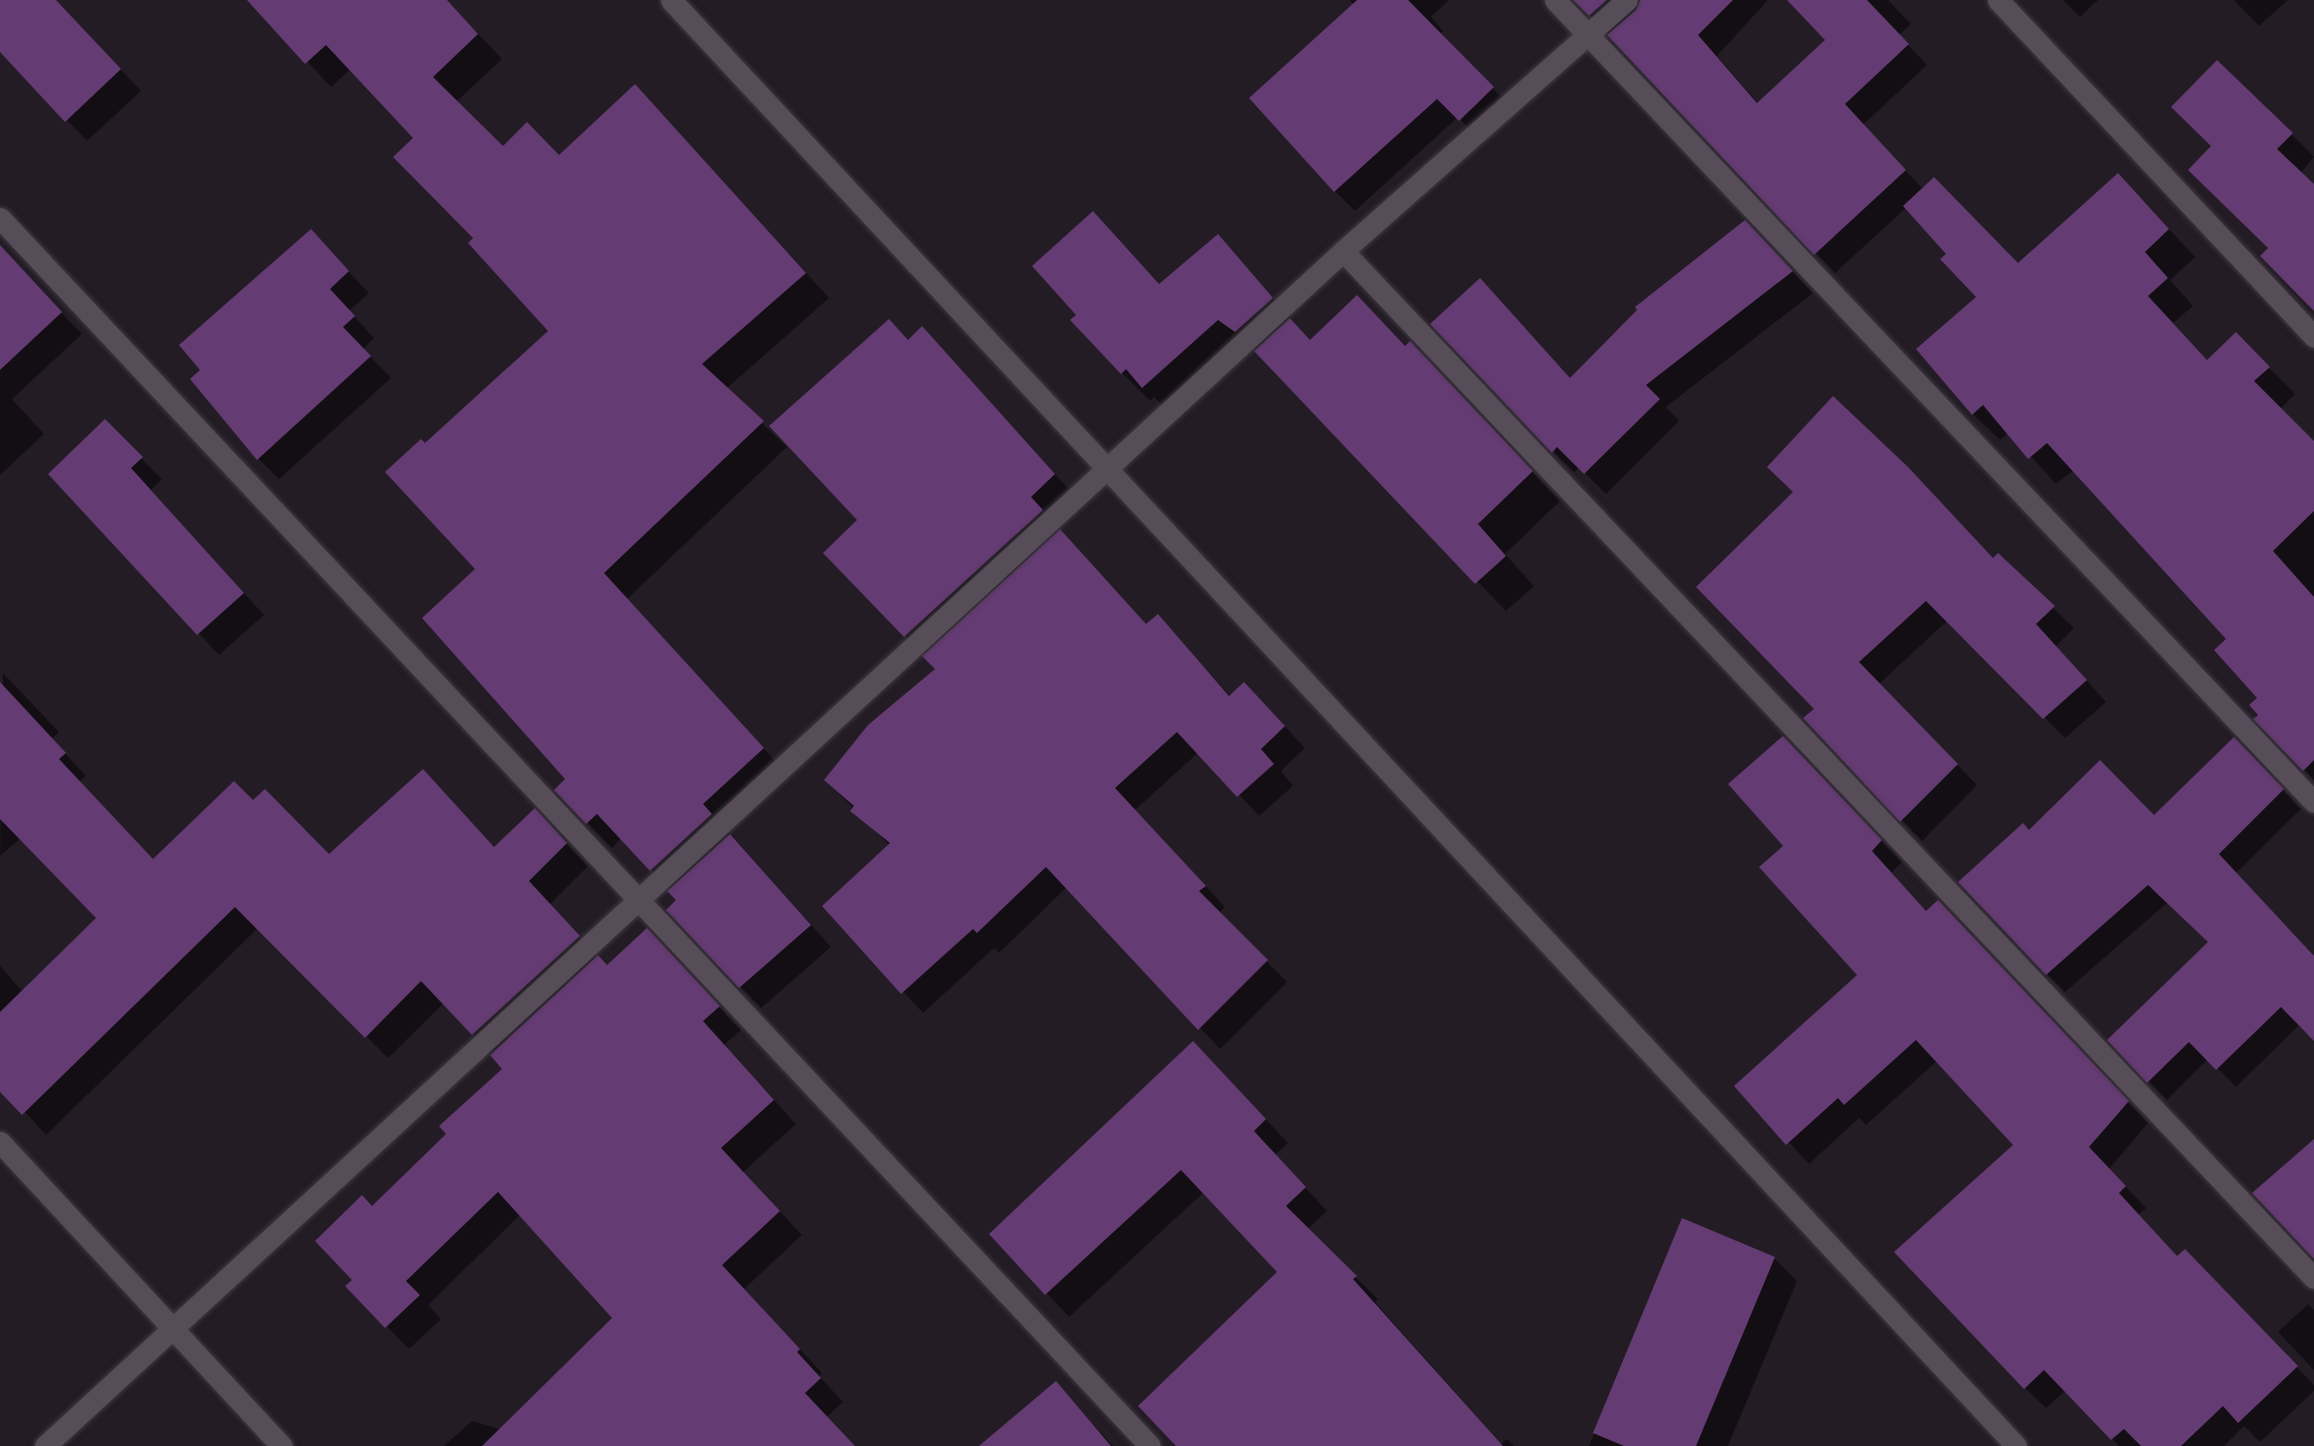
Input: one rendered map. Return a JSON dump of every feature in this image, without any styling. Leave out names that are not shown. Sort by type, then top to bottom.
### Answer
[{"type":"street","points":[[671,0],[2016,1446]]},
{"type":"street","points":[[1555,0],[2314,802]]},
{"type":"street","points":[[45,1446],[638,903],[1343,251],[1627,0]]},
{"type":"street","points":[[1998,0],[2314,337]]},
{"type":"street","points":[[0,218],[638,903],[1150,1446]]},
{"type":"street","points":[[1343,251],[2314,1278]]},
{"type":"street","points":[[0,1142],[282,1446]]},
{"type":"building","points":[[0,0],[56,0],[121,69],[65,122],[0,52]]},
{"type":"building","points":[[247,0],[447,0],[478,34],[433,77],[503,146],[527,122],[559,155],[635,84],[806,273],[702,364],[764,421],[604,573],[764,748],[703,804],[712,814],[650,871],[597,814],[586,824],[554,790],[565,779],[422,618],[475,569],[385,472],[421,439],[425,443],[548,331],[468,243],[473,238],[393,157],[413,138],[326,45],[305,64]]},
{"type":"building","points":[[1357,0],[1408,0],[1494,87],[1459,121],[1437,99],[1334,192],[1249,98]]},
{"type":"building","points":[[1573,0],[1607,0],[1589,16]]},
{"type":"building","points":[[1640,0],[1733,0],[1698,35],[1757,103],[1825,40],[1787,0],[1867,0],[1909,44],[1845,104],[1906,170],[1814,255],[1607,35],[1636,10]]},
{"type":"building","points":[[2217,60],[2293,133],[2277,149],[2314,184],[2314,311],[2260,256],[2268,248],[2188,170],[2211,146],[2171,107]]},
{"type":"building","points":[[2118,173],[2169,229],[2145,252],[2168,278],[2148,296],[2207,360],[2236,332],[2270,367],[2254,381],[2314,441],[2314,511],[2273,551],[2314,597],[2314,760],[2303,771],[2253,719],[2258,715],[2249,705],[2257,698],[2214,650],[2226,639],[2047,443],[2028,459],[1983,405],[1972,415],[1916,349],[1976,297],[1940,259],[1946,254],[1903,206],[1934,177],[2018,263]]},
{"type":"building","points":[[1093,211],[1159,284],[1218,234],[1273,298],[1235,332],[1218,320],[1142,388],[1126,369],[1121,374],[1070,320],[1076,315],[1032,266]]},
{"type":"building","points":[[1745,220],[1793,271],[1646,385],[1660,399],[1584,474],[1557,447],[1552,453],[1430,324],[1480,278],[1570,378],[1637,310],[1635,307]]},
{"type":"building","points":[[311,229],[349,271],[330,289],[355,316],[343,327],[371,356],[257,460],[190,379],[200,370],[179,345]]},
{"type":"building","points":[[0,245],[62,312],[0,370]]},
{"type":"building","points":[[1357,295],[1405,346],[1410,341],[1533,471],[1478,524],[1506,556],[1475,584],[1254,351],[1290,318],[1310,340]]},
{"type":"building","points":[[889,319],[908,340],[922,326],[1055,474],[1031,497],[1043,510],[904,637],[823,553],[857,520],[769,426]]},
{"type":"building","points":[[1833,396],[1908,467],[1993,558],[1998,553],[2055,606],[2036,624],[2087,680],[2043,719],[1926,601],[1859,662],[1958,764],[1900,822],[1803,718],[1814,709],[1696,587],[1793,492],[1767,467]]},
{"type":"building","points":[[105,419],[143,457],[131,468],[244,593],[197,635],[48,474]]},
{"type":"building","points":[[1060,529],[1146,624],[1158,614],[1229,696],[1244,682],[1285,726],[1261,749],[1274,764],[1237,797],[1177,732],[1115,788],[1206,886],[1199,891],[1268,960],[1198,1030],[1046,867],[977,933],[973,929],[901,994],[822,906],[890,843],[850,811],[854,806],[824,780],[868,725],[935,669],[922,656]]},
{"type":"building","points":[[0,682],[66,753],[59,759],[153,859],[234,781],[253,800],[265,789],[329,854],[423,769],[494,847],[535,808],[567,843],[529,881],[580,936],[472,1035],[421,981],[365,1038],[235,907],[22,1115],[0,1092],[0,1012],[96,918],[0,819]]},
{"type":"building","points":[[1783,736],[1882,840],[1872,851],[1926,911],[1938,900],[2129,1101],[2089,1147],[2126,1186],[2119,1193],[2177,1256],[2185,1249],[2298,1366],[2238,1423],[2223,1406],[2181,1446],[2141,1446],[2124,1429],[2111,1440],[2044,1370],[2024,1389],[1894,1252],[2013,1145],[1916,1040],[1844,1105],[1838,1098],[1786,1145],[1734,1086],[1857,975],[1759,867],[1783,846],[1728,784]]},
{"type":"building","points":[[2234,737],[2284,789],[2219,854],[2314,956],[2314,1041],[2281,1007],[2216,1070],[2189,1042],[2147,1083],[2107,1040],[2208,942],[2148,885],[2046,975],[1958,882],[2023,823],[2029,830],[2100,760],[2154,815]]},
{"type":"building","points":[[730,834],[811,925],[739,988],[666,910],[676,900],[667,891]]},
{"type":"building","points":[[647,928],[720,1006],[703,1021],[774,1100],[721,1148],[780,1211],[722,1265],[800,1349],[797,1352],[821,1378],[805,1393],[855,1446],[482,1446],[612,1318],[498,1192],[406,1281],[420,1295],[385,1328],[345,1286],[352,1280],[315,1241],[362,1195],[372,1206],[446,1134],[439,1126],[502,1069],[490,1055],[598,955],[607,965]]},
{"type":"building","points":[[1193,1041],[1266,1119],[1254,1131],[1306,1187],[1286,1206],[1357,1276],[1353,1279],[1503,1446],[1176,1446],[1138,1406],[1277,1272],[1181,1170],[1045,1295],[989,1234]]},
{"type":"building","points":[[2314,1139],[2314,1259],[2252,1193]]},
{"type":"building","points":[[1682,1218],[1775,1257],[1696,1446],[1624,1446],[1593,1433]]},
{"type":"building","points":[[1056,1381],[1111,1446],[979,1446]]}]
